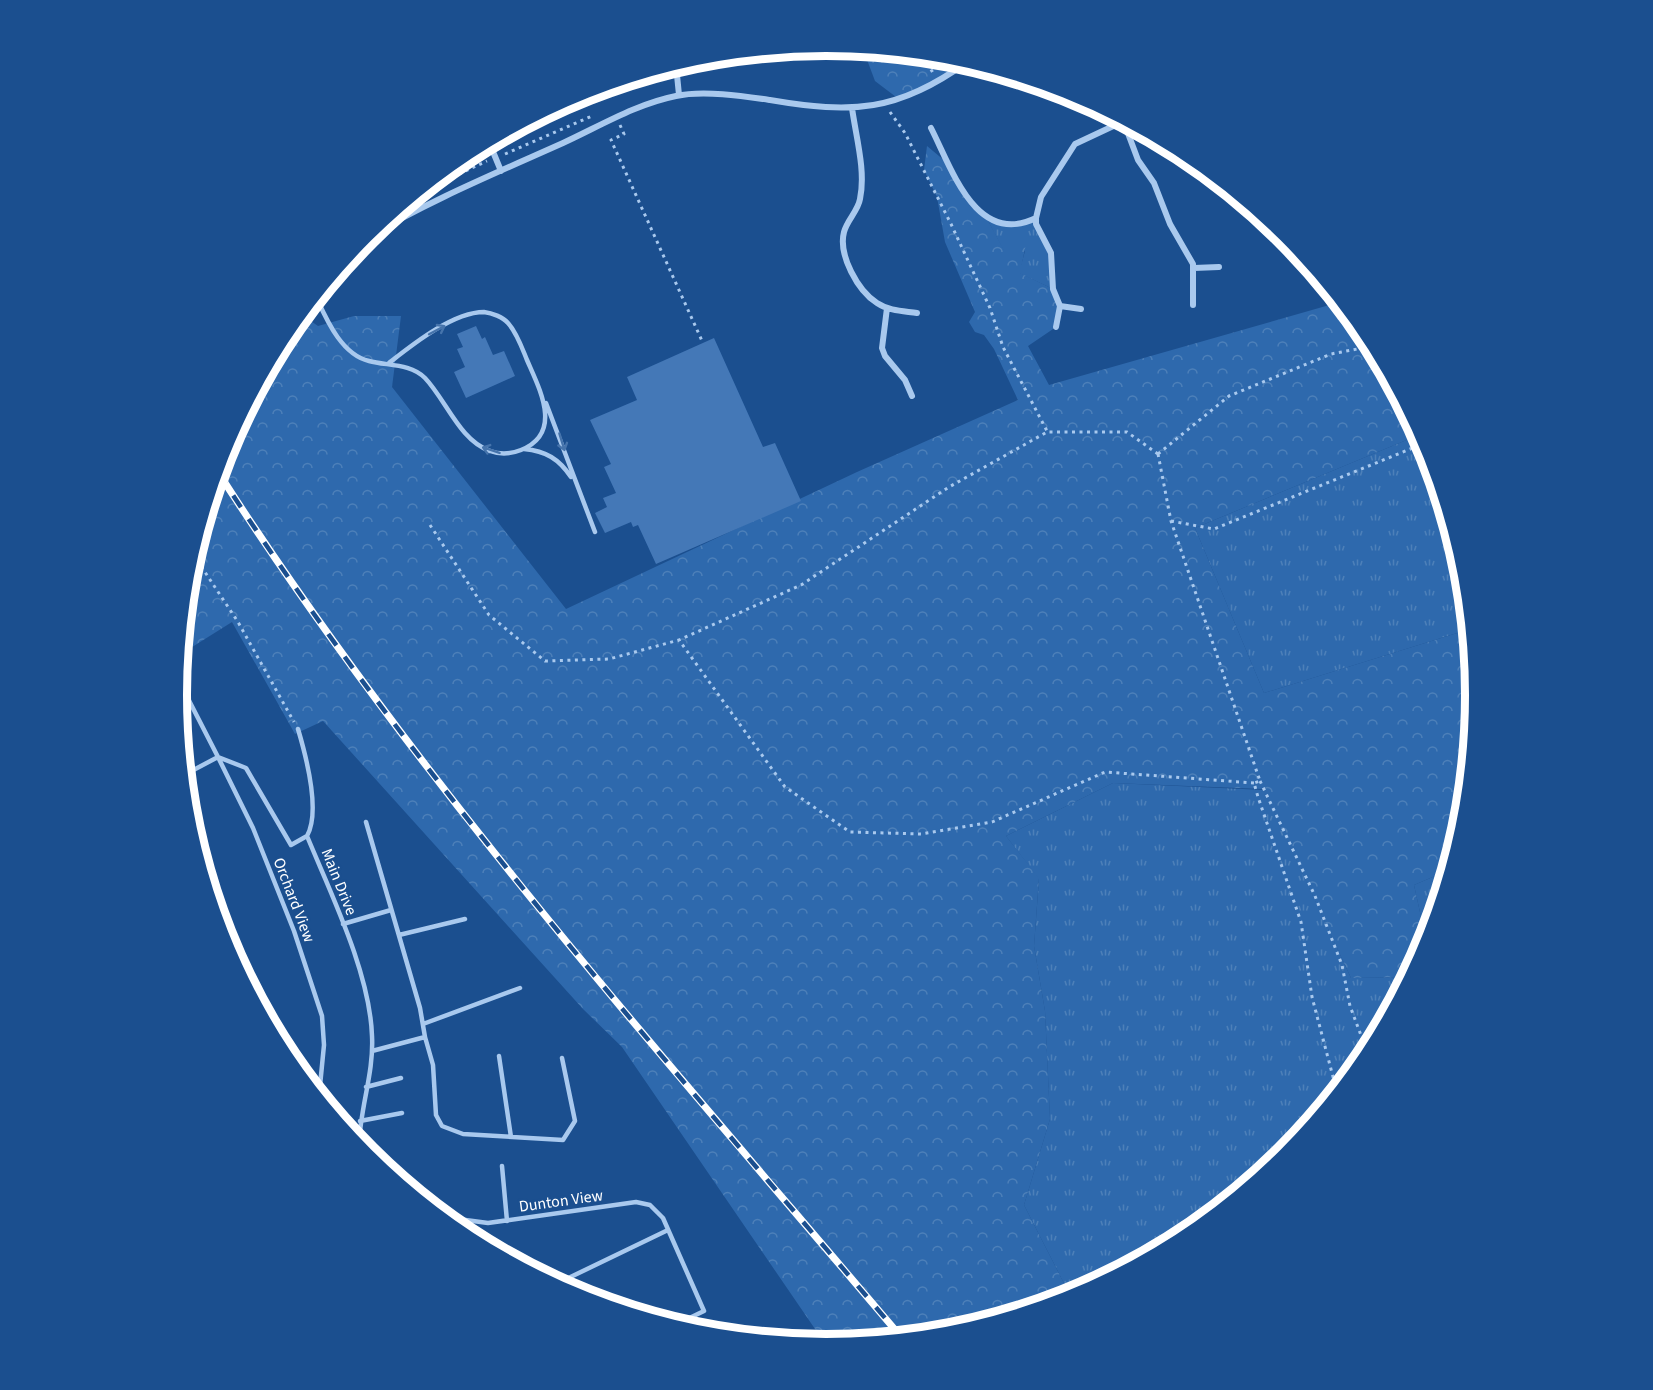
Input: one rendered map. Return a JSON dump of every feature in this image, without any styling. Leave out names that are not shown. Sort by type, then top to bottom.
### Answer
[{"type":"street","points":[[394,225],[636,107],[679,95],[721,94],[821,108],[852,108],[885,104],[920,92],[956,69]]},
{"type":"street","points":[[677,74],[679,95]]},
{"type":"street","points":[[852,108],[860,160],[860,200],[844,232],[843,244],[849,267],[870,297],[887,308],[917,313]]},
{"type":"street","points":[[1056,327],[1060,306],[1053,289],[1051,253],[1036,224],[1041,197],[1075,144],[1116,125]]},
{"type":"street","points":[[931,128],[973,208],[986,217],[1011,225],[1022,224],[1036,218]]},
{"type":"street","points":[[1127,131],[1131,145],[1154,183],[1170,224],[1194,268],[1193,305]]},
{"type":"street","points":[[492,150],[501,171]]},
{"type":"street","points":[[1194,268],[1219,267]]},
{"type":"street","points":[[1060,306],[1081,309]]},
{"type":"street","points":[[887,308],[882,348],[885,356],[900,372],[912,396]]},
{"type":"lane","points":[[318,307],[337,336],[351,351],[367,361],[408,368],[423,376],[476,444],[491,452],[508,454],[524,449],[534,442],[545,426],[545,401]]},
{"type":"lane","points":[[389,363],[433,331],[471,314],[496,315],[508,322],[517,337],[558,429],[575,485],[596,532]]},
{"type":"lane","points":[[524,449],[550,455],[564,467],[575,485]]},
{"type":"lane","points":[[187,697],[218,757],[191,771]]},
{"type":"lane","points":[[298,729],[306,755],[313,822],[307,836]]},
{"type":"lane","name":"Main Drive","points":[[218,757],[246,768],[291,845],[307,836],[343,924],[370,1013],[372,1051],[360,1132]]},
{"type":"lane","name":"Orchard View","points":[[218,757],[253,828],[286,910],[322,1016],[324,1045],[320,1085]]},
{"type":"lane","points":[[366,822],[423,1024],[433,1065],[436,1115],[442,1126],[463,1134],[563,1140],[575,1121],[562,1058]]},
{"type":"lane","points":[[343,924],[392,910]]},
{"type":"lane","points":[[399,935],[465,919]]},
{"type":"lane","points":[[423,1024],[519,988]]},
{"type":"lane","points":[[372,1051],[425,1037]]},
{"type":"lane","points":[[499,1056],[511,1137]]},
{"type":"lane","points":[[366,1086],[401,1078]]},
{"type":"lane","points":[[360,1121],[402,1113]]},
{"type":"lane","points":[[502,1166],[507,1221]]},
{"type":"lane","name":"Dunton View","points":[[461,1219],[488,1223],[636,1202],[650,1204],[663,1218],[704,1311],[688,1319]]},
{"type":"lane","points":[[566,1279],[669,1230]]},
{"type":"path","points":[[929,64],[934,75],[940,79]]},
{"type":"path","points":[[885,104],[905,134],[951,224],[990,308],[1003,347],[1047,432]]},
{"type":"path","points":[[452,177],[612,107],[624,134],[611,140],[703,343]]},
{"type":"path","points":[[1158,454],[1229,396],[1331,354],[1363,348]]},
{"type":"path","points":[[430,525],[489,615],[545,660],[609,659],[679,640],[801,585],[949,487],[1047,432],[1127,432],[1158,454],[1171,521],[1260,780],[1315,896],[1342,965],[1350,1006],[1363,1042]]},
{"type":"path","points":[[1171,521],[1214,529],[1416,447]]},
{"type":"path","points":[[200,565],[238,622],[298,729]]},
{"type":"path","points":[[679,640],[785,787],[850,832],[921,834],[992,822],[1105,772],[1254,783],[1260,780]]},
{"type":"path","points":[[1254,783],[1301,922],[1312,997],[1335,1082]]},
{"type":"green space","points":[[866,57],[910,61],[955,69],[900,100],[875,81]]},
{"type":"green space","points":[[927,146],[951,166],[973,208],[986,217],[1004,250],[1015,240],[1027,239],[1020,273],[1053,289],[1060,306],[1056,327],[1028,346],[1049,385],[1332,304],[1380,375],[1412,438],[1195,528],[1264,693],[1463,631],[1466,695],[1465,737],[1454,820],[1444,861],[1440,874],[1414,885],[1423,925],[1400,977],[1351,978],[1263,789],[1113,783],[1006,836],[1039,878],[1034,946],[1045,1011],[1050,1119],[1024,1205],[1066,1288],[992,1313],[951,1322],[868,1333],[818,1334],[622,1047],[583,1009],[323,721],[295,734],[232,622],[188,649],[199,570],[221,489],[253,412],[273,375],[309,320],[318,326],[354,316],[401,316],[392,387],[566,609],[857,472],[1018,400],[994,349],[984,335],[975,332],[969,322],[975,312],[945,242],[937,197],[924,170]]},
{"type":"green space","points":[[986,217],[1011,225],[1036,218],[1048,244],[1053,289],[1019,273],[1025,251],[1004,251]]},
{"type":"green space","points":[[1412,438],[1432,489],[1444,529],[1454,570],[1463,631],[1264,693],[1195,528]]},
{"type":"green space","points":[[1113,783],[1264,790],[1351,978],[1400,977],[1380,1015],[1334,1084],[1279,1147],[1248,1176],[1182,1227],[1109,1269],[1066,1288],[1024,1205],[1050,1119],[1045,1011],[1034,946],[1039,879],[1006,836]]},
{"type":"green space","points":[[1440,874],[1423,925],[1414,885]]},
{"type":"building","points":[[476,326],[482,339],[485,337],[493,355],[504,351],[515,376],[466,398],[454,372],[465,367],[457,349],[463,347],[457,334]]},
{"type":"building","points":[[714,338],[763,447],[775,443],[801,501],[656,564],[638,525],[633,527],[631,522],[605,533],[595,513],[607,507],[603,498],[616,493],[604,467],[611,464],[590,420],[637,400],[627,377]]},
{"type":"railway","points":[[224,481],[295,587],[375,699],[459,808],[633,1022],[896,1330]]}]
